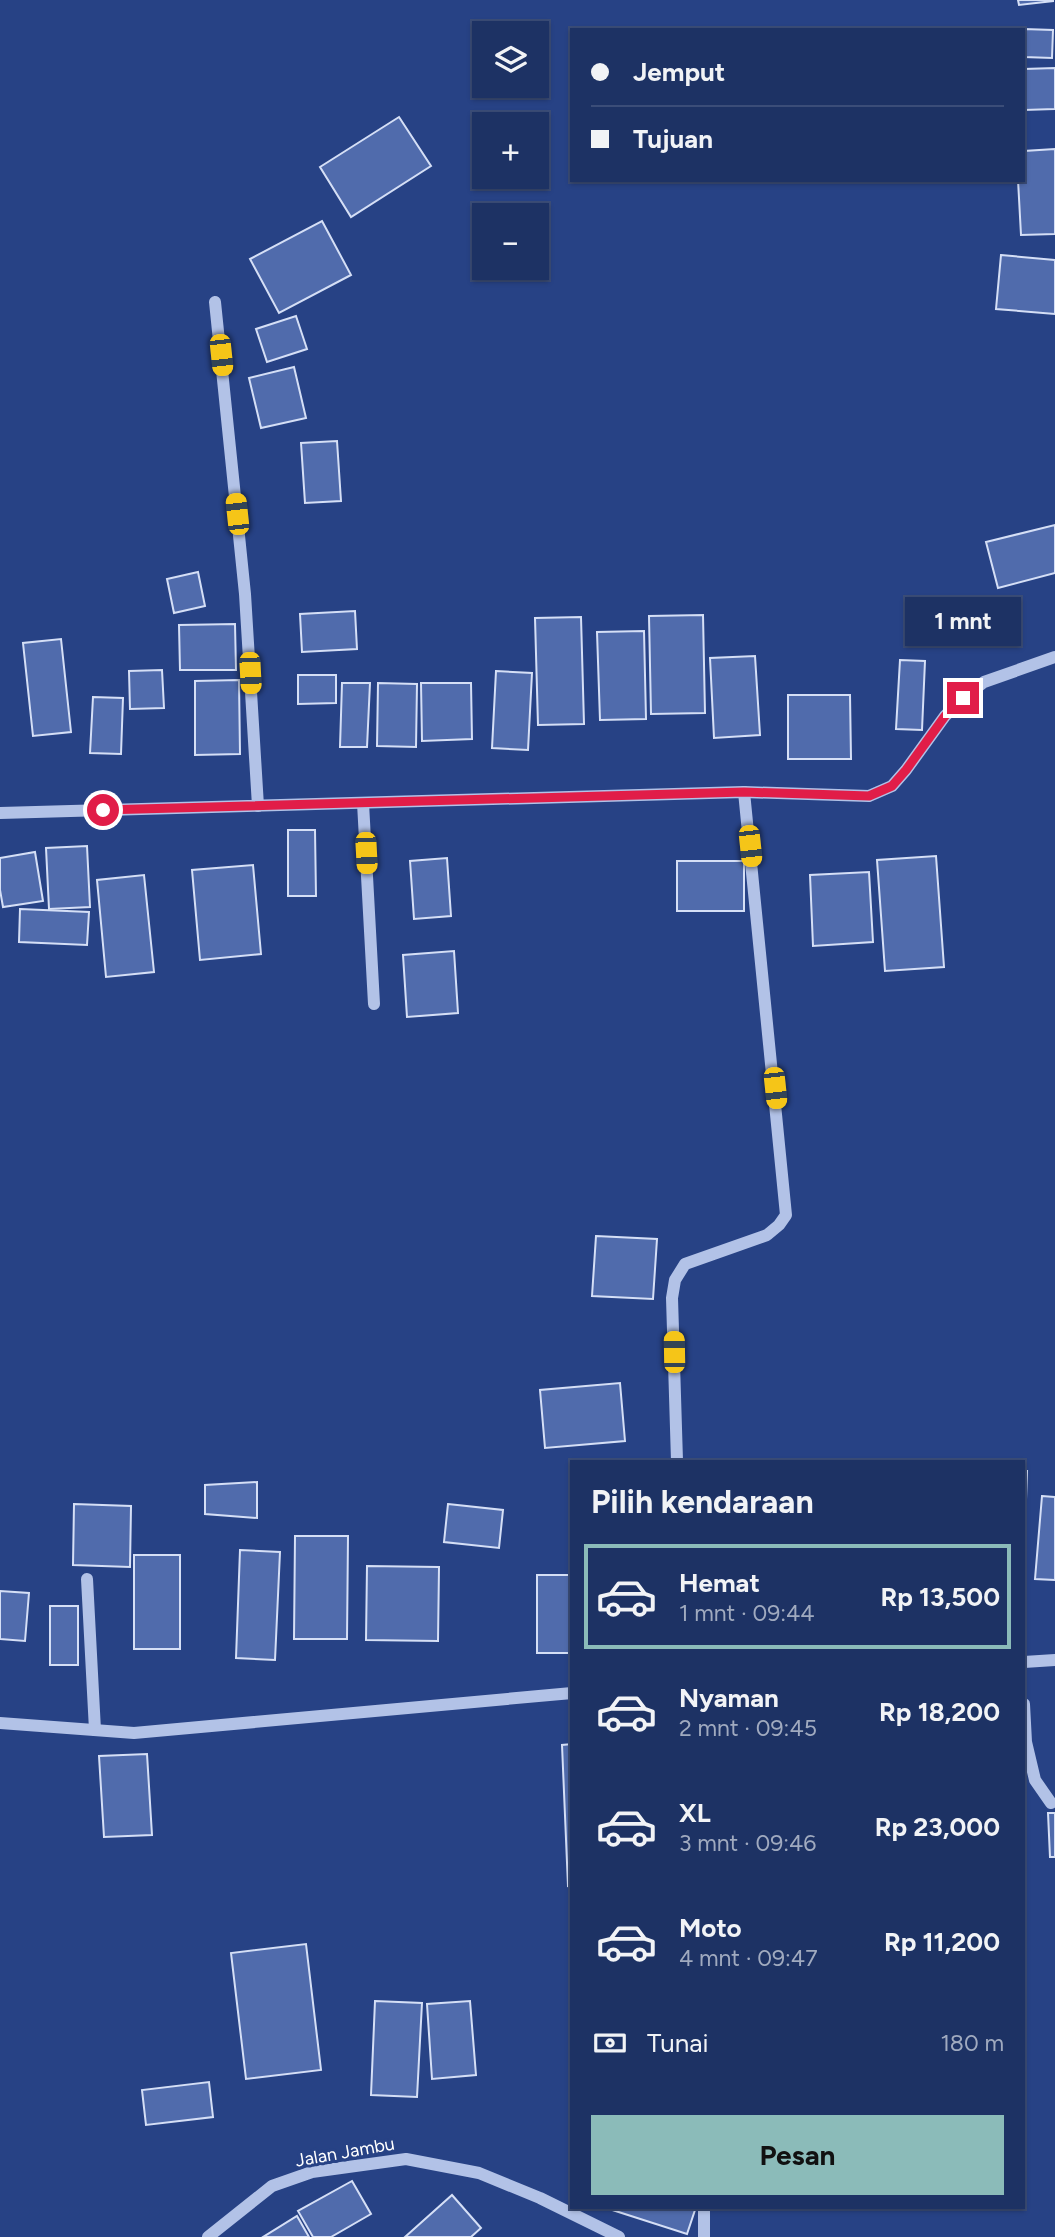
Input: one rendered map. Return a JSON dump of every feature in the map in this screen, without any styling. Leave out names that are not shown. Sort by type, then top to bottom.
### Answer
[{"type":"street","points":[[215,302],[245,594],[258,806]]},
{"type":"street","points":[[0,813],[744,792],[869,796],[892,786],[945,716],[984,682],[1055,657]]},
{"type":"street","points":[[677,1460],[672,1298],[675,1280],[685,1264],[767,1235],[786,1215],[744,792]]},
{"type":"street","points":[[363,803],[374,1004]]},
{"type":"street","points":[[87,1578],[95,1730]]},
{"type":"street","points":[[1025,1662],[1055,1660]]},
{"type":"street","points":[[0,1723],[134,1733],[570,1693]]},
{"type":"street","points":[[1025,1723],[1026,1742],[1035,1780],[1051,1803]]},
{"type":"street","name":"Jalan Jambu","points":[[208,2237],[272,2186],[312,2172],[406,2159],[479,2173],[540,2198],[619,2237]]},
{"type":"street","points":[[704,2209],[704,2237]]},
{"type":"building","points":[[1018,0],[1053,0],[1053,1],[1019,5]]},
{"type":"building","points":[[1025,29],[1053,30],[1052,58],[1025,57]]},
{"type":"building","points":[[1055,68],[1055,109],[1025,110],[1025,69]]},
{"type":"building","points":[[399,117],[431,166],[351,217],[320,167]]},
{"type":"building","points":[[1055,149],[1055,234],[1021,235],[1018,182],[1025,182],[1025,151]]},
{"type":"building","points":[[322,221],[351,275],[279,313],[250,259]]},
{"type":"building","points":[[1001,255],[1055,260],[1055,314],[996,309]]},
{"type":"building","points":[[296,316],[307,349],[267,362],[256,329]]},
{"type":"building","points":[[294,367],[306,418],[261,428],[249,378]]},
{"type":"building","points":[[337,441],[341,501],[305,503],[301,443]]},
{"type":"building","points":[[1055,525],[1055,573],[998,588],[986,542]]},
{"type":"building","points":[[198,572],[205,606],[174,613],[167,579]]},
{"type":"building","points":[[355,611],[357,649],[302,652],[300,614]]},
{"type":"building","points":[[703,615],[705,713],[651,714],[649,616]]},
{"type":"building","points":[[581,617],[584,724],[538,725],[535,618]]},
{"type":"building","points":[[235,624],[236,670],[180,670],[179,625]]},
{"type":"building","points":[[644,631],[646,719],[600,720],[597,632]]},
{"type":"building","points":[[61,639],[71,732],[33,736],[23,643]]},
{"type":"building","points":[[755,656],[760,735],[714,738],[710,658]]},
{"type":"building","points":[[900,660],[925,661],[922,730],[896,729]]},
{"type":"building","points":[[162,670],[164,708],[130,709],[129,671]]},
{"type":"building","points":[[496,671],[532,673],[528,750],[492,748]]},
{"type":"building","points":[[298,675],[336,675],[336,703],[298,704]]},
{"type":"building","points":[[239,680],[240,754],[195,755],[195,681]]},
{"type":"building","points":[[342,683],[370,683],[367,747],[340,747]]},
{"type":"building","points":[[378,683],[417,684],[416,747],[377,746]]},
{"type":"building","points":[[421,683],[471,683],[472,739],[422,741]]},
{"type":"building","points":[[788,695],[850,695],[851,759],[788,759]]},
{"type":"building","points":[[93,697],[123,698],[121,754],[90,753]]},
{"type":"building","points":[[288,830],[315,830],[316,896],[288,896]]},
{"type":"building","points":[[87,846],[90,907],[49,909],[46,848]]},
{"type":"building","points":[[35,852],[43,901],[3,907],[0,858]]},
{"type":"building","points":[[936,856],[944,967],[885,971],[877,860]]},
{"type":"building","points":[[447,858],[451,916],[414,919],[410,861]]},
{"type":"building","points":[[677,861],[744,861],[744,911],[677,911]]},
{"type":"building","points":[[253,865],[261,954],[200,960],[192,870]]},
{"type":"building","points":[[869,872],[873,942],[813,946],[810,875]]},
{"type":"building","points":[[144,875],[154,972],[106,977],[97,880]]},
{"type":"building","points":[[20,909],[89,912],[87,945],[19,942]]},
{"type":"building","points":[[454,951],[458,1013],[407,1017],[403,955]]},
{"type":"building","points":[[596,1236],[657,1239],[653,1299],[592,1296]]},
{"type":"building","points":[[620,1383],[625,1441],[545,1448],[540,1390]]},
{"type":"building","points":[[1025,1471],[1027,1471],[1025,1528]]},
{"type":"building","points":[[257,1482],[257,1518],[205,1514],[205,1485]]},
{"type":"building","points":[[1042,1496],[1055,1497],[1055,1580],[1035,1579]]},
{"type":"building","points":[[74,1504],[131,1506],[130,1567],[73,1565]]},
{"type":"building","points":[[448,1504],[503,1510],[499,1548],[444,1542]]},
{"type":"building","points":[[295,1536],[348,1536],[347,1639],[294,1639]]},
{"type":"building","points":[[240,1550],[280,1552],[275,1660],[236,1658]]},
{"type":"building","points":[[134,1555],[180,1555],[180,1649],[134,1649]]},
{"type":"building","points":[[367,1566],[439,1567],[438,1641],[366,1640]]},
{"type":"building","points":[[537,1575],[570,1575],[570,1653],[537,1653]]},
{"type":"building","points":[[0,1591],[29,1593],[25,1641],[0,1639]]},
{"type":"building","points":[[50,1606],[78,1606],[78,1665],[50,1665]]},
{"type":"building","points":[[570,1744],[568,1886],[562,1745]]},
{"type":"building","points":[[147,1754],[152,1835],[104,1837],[99,1756]]},
{"type":"building","points":[[1048,1813],[1055,1813],[1055,1857],[1050,1857]]},
{"type":"building","points":[[306,1944],[321,2070],[246,2079],[231,1953]]},
{"type":"building","points":[[375,2001],[422,2003],[417,2097],[371,2095]]},
{"type":"building","points":[[470,2001],[476,2075],[432,2079],[427,2004]]},
{"type":"building","points":[[209,2082],[213,2117],[146,2125],[142,2090]]},
{"type":"building","points":[[352,2181],[371,2214],[331,2237],[313,2237],[298,2211]]},
{"type":"building","points":[[452,2195],[481,2228],[471,2237],[405,2237]]},
{"type":"building","points":[[609,2209],[695,2209],[687,2234]]},
{"type":"building","points":[[297,2216],[309,2237],[263,2237]]},
{"type":"route","points":[[103,810],[744,792],[869,796],[892,786],[945,716],[963,698]]}]
